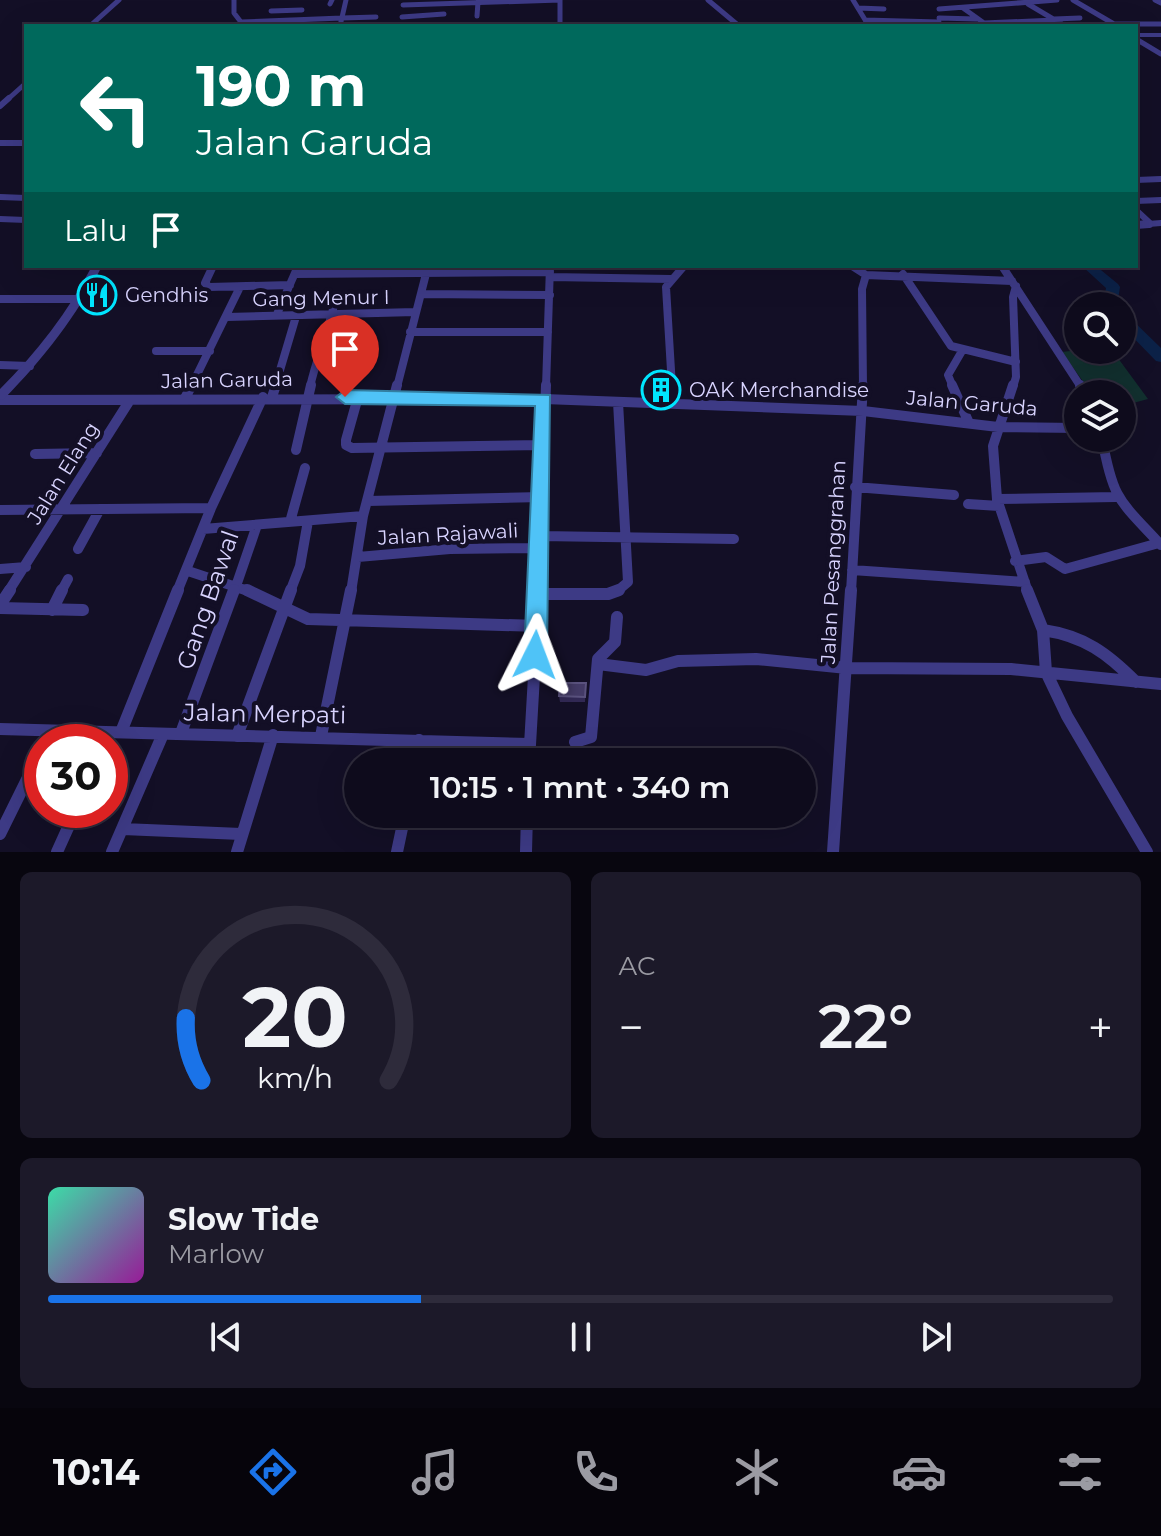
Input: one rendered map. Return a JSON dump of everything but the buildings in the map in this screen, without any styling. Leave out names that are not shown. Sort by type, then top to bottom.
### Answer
[{"type":"street","points":[[92,24],[119,0]]},
{"type":"street","points":[[234,0],[234,13],[242,24],[267,20],[376,17]]},
{"type":"street","points":[[267,20],[277,0]]},
{"type":"street","points":[[340,24],[346,0]]},
{"type":"street","points":[[401,24],[403,2],[560,0],[560,24]]},
{"type":"street","points":[[708,0],[737,24]]},
{"type":"street","points":[[853,0],[867,23],[977,19]]},
{"type":"street","points":[[939,0],[939,22]]},
{"type":"street","points":[[992,0],[1002,7]]},
{"type":"street","points":[[939,9],[1002,7],[1057,0]]},
{"type":"street","points":[[1073,0],[1114,24],[1161,24]]},
{"type":"street","points":[[1155,0],[1161,3]]},
{"type":"street","points":[[516,1],[516,10]]},
{"type":"street","points":[[477,16],[478,2]]},
{"type":"street","points":[[1030,2],[1061,24]]},
{"type":"street","points":[[858,8],[884,9]]},
{"type":"street","points":[[963,8],[985,23],[1080,18]]},
{"type":"street","points":[[271,11],[302,10]]},
{"type":"street","points":[[311,18],[314,11]]},
{"type":"street","points":[[402,17],[444,14]]},
{"type":"street","points":[[1138,37],[1161,35]]},
{"type":"street","points":[[1138,38],[1161,54]]},
{"type":"street","points":[[0,106],[24,85]]},
{"type":"street","points":[[0,143],[24,147]]},
{"type":"street","points":[[1138,180],[1159,181]]},
{"type":"street","points":[[0,197],[24,198]]},
{"type":"street","points":[[1138,201],[1161,200]]},
{"type":"street","points":[[1138,212],[1151,224]]},
{"type":"street","points":[[0,219],[24,220]]},
{"type":"street","points":[[1138,225],[1161,223]]},
{"type":"street","points":[[0,398],[30,366],[80,299],[96,268]]},
{"type":"street","points":[[212,268],[206,286],[290,285]]},
{"type":"street","points":[[673,404],[666,290],[671,279],[682,268]]},
{"type":"street","points":[[855,268],[866,275],[903,274],[1014,284]]},
{"type":"street","points":[[1003,268],[1077,380]]},
{"type":"street","points":[[277,314],[297,270],[427,269],[671,279]]},
{"type":"street","points":[[321,736],[358,557],[363,516],[427,269]]},
{"type":"street","points":[[529,748],[538,626],[550,272]]},
{"type":"street","points":[[903,274],[949,344],[962,351],[1016,362]]},
{"type":"street","name":"Jalan Pesanggrahan","points":[[833,852],[847,668],[855,487],[863,411],[862,289],[866,275]]},
{"type":"street","points":[[1014,284],[1016,362],[1013,389],[998,427],[992,458],[998,503],[1015,561],[1043,630],[1046,672],[1067,716],[1147,852]]},
{"type":"street","points":[[185,398],[240,287]]},
{"type":"street","points":[[421,294],[550,295]]},
{"type":"street","points":[[296,450],[317,357],[330,329],[336,296]]},
{"type":"street","points":[[0,299],[80,299]]},
{"type":"street","name":"Gang Menur I","points":[[227,317],[415,312]]},
{"type":"street","points":[[118,724],[188,571],[211,508],[268,397],[297,313]]},
{"type":"street","points":[[410,332],[548,332]]},
{"type":"street","points":[[156,351],[210,351]]},
{"type":"street","points":[[962,351],[948,375],[969,423]]},
{"type":"street","points":[[0,365],[30,366]]},
{"type":"street","points":[[358,397],[346,445],[382,448],[544,445]]},
{"type":"street","name":"Jalan Garuda","points":[[0,398],[544,399],[863,411],[998,427],[1064,428]]},
{"type":"street","name":"Jalan Elang","points":[[0,606],[130,400]]},
{"type":"street","points":[[537,594],[599,595],[618,591],[629,578],[618,402]]},
{"type":"street","points":[[1015,561],[1046,557],[1065,569],[1160,544],[1116,497],[1110,484],[1104,452]]},
{"type":"street","points":[[35,454],[97,453]]},
{"type":"street","points":[[290,522],[305,468]]},
{"type":"street","points":[[855,487],[954,495]]},
{"type":"street","points":[[368,501],[542,497]]},
{"type":"street","points":[[968,504],[1116,497]]},
{"type":"street","points":[[0,510],[211,508]]},
{"type":"street","points":[[78,549],[100,509]]},
{"type":"street","name":"Jalan Rajawali","points":[[203,529],[363,516]]},
{"type":"street","points":[[237,736],[300,566],[308,521]]},
{"type":"street","name":"Gang Bawal","points":[[181,733],[257,525]]},
{"type":"street","name":"Jalan Rajawali","points":[[358,557],[540,542],[626,538],[734,539]]},
{"type":"street","points":[[0,569],[26,567]]},
{"type":"street","points":[[852,570],[1025,582]]},
{"type":"street","points":[[188,571],[237,585],[308,619],[538,626]]},
{"type":"street","points":[[52,610],[68,579]]},
{"type":"street","points":[[0,606],[83,610]]},
{"type":"street","points":[[575,742],[591,737],[598,659],[616,648],[619,638],[617,617]]},
{"type":"street","points":[[1043,630],[1076,634],[1087,639],[1136,682]]},
{"type":"street","points":[[598,664],[633,669],[691,661],[808,661],[832,662],[847,668],[1046,672],[1161,684]]},
{"type":"street","name":"Jalan Merpati","points":[[0,729],[24,732]]},
{"type":"street","points":[[112,852],[163,734]]},
{"type":"street","name":"Jalan Merpati","points":[[128,735],[321,736],[529,744]]},
{"type":"street","points":[[237,852],[273,735]]},
{"type":"street","points":[[418,748],[419,740]]},
{"type":"street","points":[[0,834],[24,785]]},
{"type":"street","points":[[57,852],[68,828]]},
{"type":"street","points":[[397,852],[402,828]]},
{"type":"street","points":[[526,852],[527,828]]},
{"type":"street","points":[[123,829],[241,834]]},
{"type":"green space","points":[[1071,364],[1122,364],[1134,380],[1082,380]]},
{"type":"green space","points":[[1136,383],[1148,399],[1136,402]]},
{"type":"waterway","points":[[1090,268],[1113,287],[1112,292]]},
{"type":"waterway","points":[[1136,332],[1161,357]]},
{"type":"place","name":"Gendhis","points":[[97,295]]},
{"type":"place","name":"OAK Merchandise","points":[[661,390]]},
{"type":"route","points":[[345,397],[544,399],[535,655]]}]
